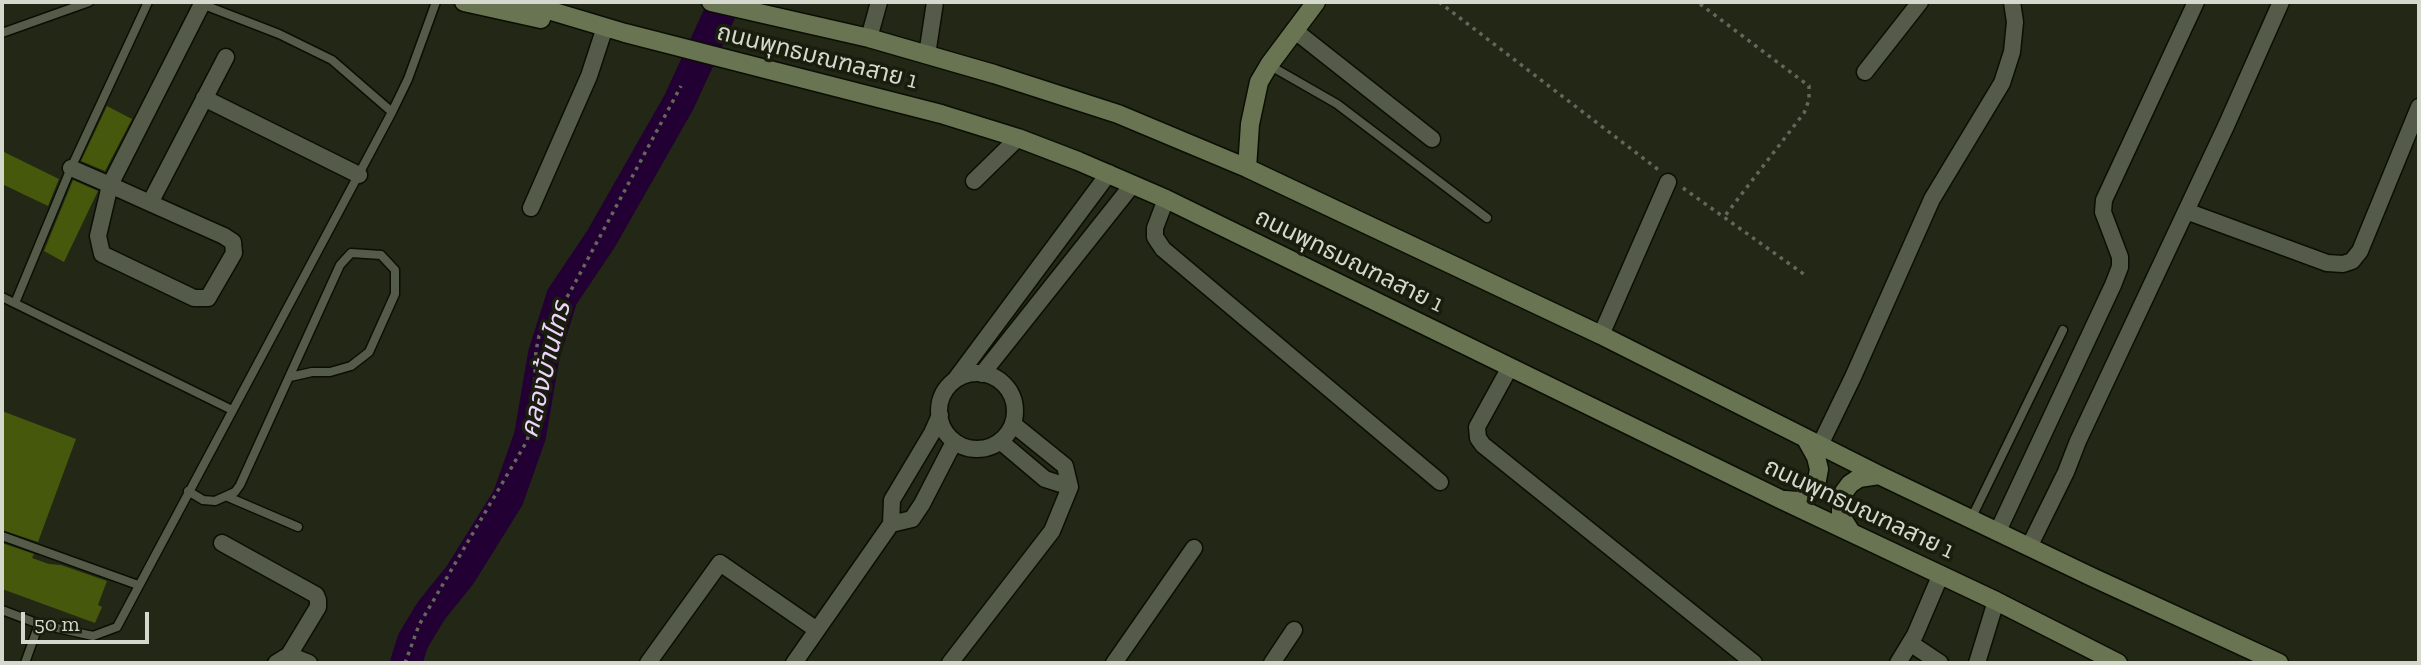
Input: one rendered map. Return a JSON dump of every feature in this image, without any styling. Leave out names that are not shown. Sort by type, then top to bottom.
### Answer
[{"type":"main road","points":[[464,2],[542,19],[586,22]]},
{"type":"main road","name":"ถนนพุทธมณฑลสาย 1","points":[[522,2],[625,33],[941,114],[1018,138],[1109,173],[1782,500],[1941,574],[2118,663]]},
{"type":"main road","name":"ถนนพุทธมณฑลสาย 1","points":[[711,2],[869,38],[927,55],[1118,114],[1247,167],[1601,335],[1879,475],[2278,663]]},
{"type":"main road","points":[[1247,167],[1249,134],[1259,82],[1315,2]]},
{"type":"main road","points":[[1782,500],[1798,501],[1806,498],[1818,480],[1819,469],[1813,442]]},
{"type":"main road","points":[[1851,531],[1841,512],[1844,492],[1859,478],[1879,475]]},
{"type":"street","points":[[869,38],[878,2]]},
{"type":"street","points":[[927,55],[935,2]]},
{"type":"street","points":[[1865,72],[1920,2]]},
{"type":"street","points":[[1813,442],[1853,377],[1932,199],[2003,83],[2012,52],[2015,22],[2012,2]]},
{"type":"street","points":[[1998,531],[2120,267],[2120,257],[2105,222],[2104,200],[2196,2]]},
{"type":"street","points":[[2029,547],[2066,472],[2078,440],[2281,2]]},
{"type":"street","points":[[71,168],[110,185],[150,203],[233,242],[234,253],[208,298],[194,298],[102,254],[98,236],[110,185],[198,3]]},
{"type":"street","points":[[531,208],[589,76],[606,27]]},
{"type":"street","points":[[1294,30],[1432,139]]},
{"type":"street","points":[[150,203],[226,57]]},
{"type":"street","points":[[204,98],[359,175]]},
{"type":"street","points":[[2186,211],[2327,262],[2343,264],[2352,261],[2360,251],[2419,107]]},
{"type":"street","points":[[974,181],[1018,138]]},
{"type":"street","points":[[794,663],[891,524],[892,500],[932,433],[940,415],[943,396],[1109,173]]},
{"type":"street","points":[[1601,335],[1668,179]]},
{"type":"street","points":[[982,373],[1133,184]]},
{"type":"street","points":[[1167,199],[1155,228],[1155,237],[1163,249],[1440,482]]},
{"type":"street","points":[[1510,367],[1477,427],[1478,438],[1483,445],[1754,663]]},
{"type":"street","points":[[940,415],[947,434],[954,442],[977,449],[989,448],[1000,442],[1013,424],[1015,407],[1012,395],[1004,384],[982,373],[956,380]]},
{"type":"street","points":[[950,663],[1052,531],[1070,487],[1065,466],[1013,424]]},
{"type":"street","points":[[891,524],[912,519],[954,442]]},
{"type":"street","points":[[1000,442],[1045,479],[1070,487]]},
{"type":"street","points":[[222,543],[316,595],[318,607],[282,659],[309,663]]},
{"type":"street","points":[[1114,663],[1194,548]]},
{"type":"street","points":[[648,663],[720,563],[817,630]]},
{"type":"street","points":[[1898,663],[1910,643],[1941,574]]},
{"type":"street","points":[[1977,663],[1996,601]]},
{"type":"street","points":[[1272,663],[1294,630]]},
{"type":"street","points":[[1910,643],[1940,663]]},
{"type":"lane","points":[[2,33],[89,2]]},
{"type":"lane","points":[[15,303],[71,168],[148,2]]},
{"type":"lane","points":[[2,610],[39,624],[93,636],[117,627],[392,112],[408,79],[436,2]]},
{"type":"lane","points":[[198,3],[279,34],[332,60],[392,112]]},
{"type":"lane","points":[[1269,65],[1337,104],[1487,218]]},
{"type":"lane","points":[[188,491],[209,501],[221,500],[240,485],[340,265],[351,253],[381,255],[395,270],[395,293],[369,352],[351,366],[330,372],[312,372],[290,377]]},
{"type":"lane","points":[[2,297],[232,411]]},
{"type":"lane","points":[[1971,519],[2063,330]]},
{"type":"lane","points":[[228,497],[298,527]]},
{"type":"lane","points":[[2,536],[138,585]]},
{"type":"lane","points":[[24,663],[39,624]]},
{"type":"path","points":[[1439,2],[1668,179],[1805,275]]},
{"type":"path","points":[[1700,4],[1810,86],[1804,113],[1724,217]]},
{"type":"path","points":[[405,663],[419,625],[527,441],[533,418],[539,337],[569,294],[681,86]]},
{"type":"building","points":[[107,106],[132,119],[105,171],[81,161]]},
{"type":"building","points":[[2,151],[59,179],[48,206],[2,184]]},
{"type":"building","points":[[73,180],[98,191],[64,262],[44,251]]},
{"type":"building","points":[[2,411],[76,439],[38,542],[2,530]]},
{"type":"building","points":[[2,543],[34,554],[32,558],[107,581],[98,605],[102,607],[95,623],[2,589]]},
{"type":"waterway","name":"คลองบ้านไทร","points":[[406,663],[413,641],[431,611],[460,575],[508,498],[530,436],[544,354],[562,297],[601,239],[679,102],[725,2]]}]
